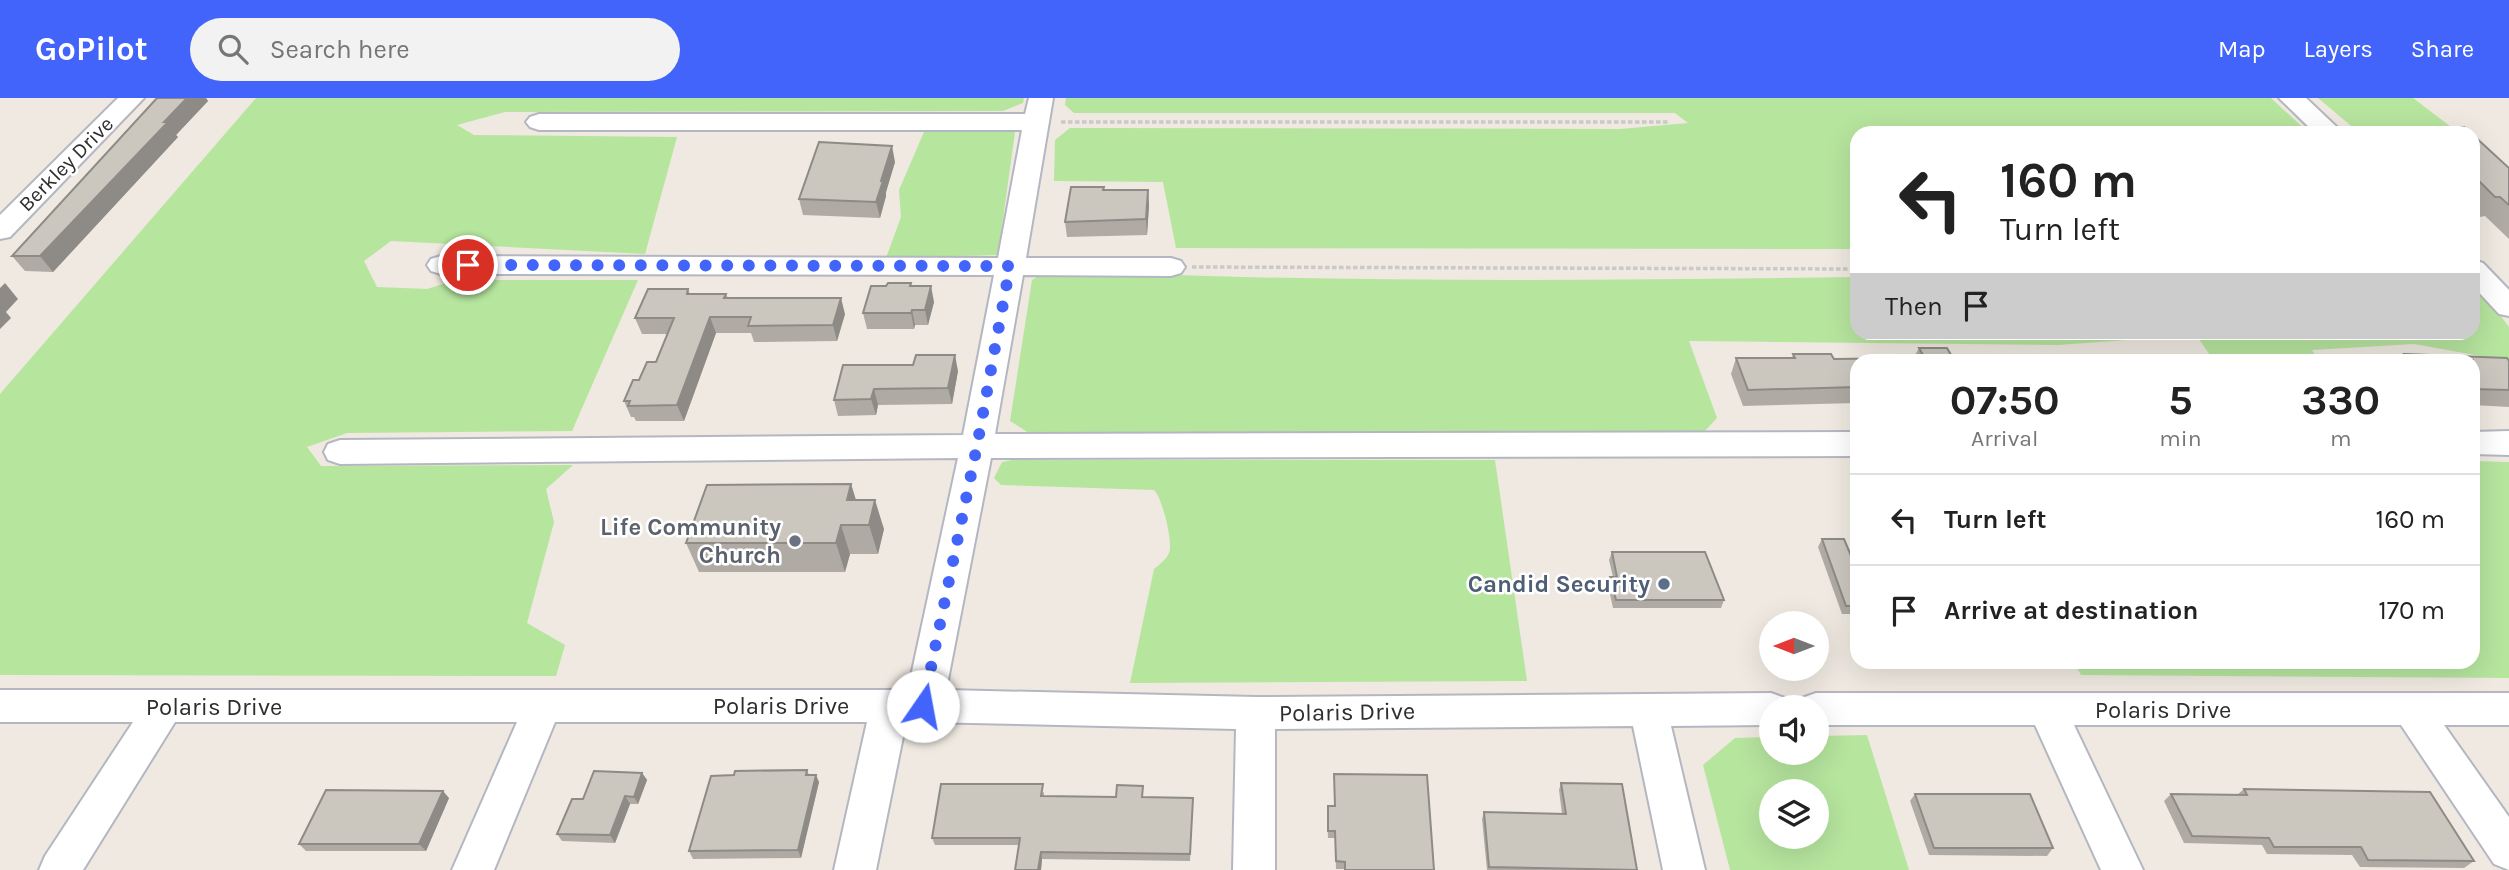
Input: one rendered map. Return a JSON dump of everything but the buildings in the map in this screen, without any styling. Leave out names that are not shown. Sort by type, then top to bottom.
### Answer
[{"type":"street","name":"Berkley Drive","points":[[0,231],[132,98]]},
{"type":"street","points":[[2291,98],[2322,126]]},
{"type":"street","points":[[539,122],[1039,110],[977,446],[907,706],[855,870]]},
{"type":"street","points":[[441,265],[1171,267]]},
{"type":"street","points":[[2480,277],[2509,307]]},
{"type":"street","points":[[2480,443],[2509,443]]},
{"type":"street","points":[[340,452],[977,446],[1850,444]]},
{"type":"street","name":"Polaris Drive","points":[[0,706],[907,706],[1255,713],[1759,709]]},
{"type":"street","points":[[473,870],[543,706]]},
{"type":"street","points":[[60,870],[164,707]]},
{"type":"street","points":[[1648,709],[1685,870]]},
{"type":"street","name":"Polaris Drive","points":[[1829,709],[2509,709]]},
{"type":"street","points":[[2411,709],[2509,851]]},
{"type":"street","points":[[2048,710],[2122,870]]},
{"type":"street","points":[[1254,870],[1255,713]]},
{"type":"path","points":[[1039,110],[1669,122]]},
{"type":"path","points":[[1171,267],[1850,269]]},
{"type":"green space","points":[[256,98],[1024,98],[1023,103],[1003,111],[505,112],[457,125],[474,135],[677,137],[645,254],[391,241],[364,261],[377,287],[427,289],[456,280],[638,280],[572,431],[347,433],[307,447],[321,466],[573,465],[546,489],[554,522],[527,623],[565,645],[556,676],[0,675],[0,394]]},
{"type":"green space","points":[[1066,98],[2271,98],[2301,126],[1850,126],[1850,249],[1176,248],[1163,182],[1054,181],[1055,140],[1070,128],[1620,129],[1688,123],[1675,113],[1074,113],[1065,105]]},
{"type":"green space","points":[[2318,98],[2413,98],[2450,126],[2351,126]]},
{"type":"green space","points":[[924,132],[1015,132],[998,255],[886,258],[901,217],[899,190]]},
{"type":"green space","points":[[1047,270],[1452,280],[1850,277],[1850,340],[2127,340],[2058,345],[1689,341],[1717,418],[1702,434],[1035,437],[1010,421],[1032,280]]},
{"type":"green space","points":[[2480,288],[2509,327],[2509,371],[2497,359],[2480,354],[2414,344],[2312,350],[2314,354],[2209,354],[2199,340],[2480,340]]},
{"type":"green space","points":[[1495,460],[1527,681],[1130,683],[1154,569],[1170,551],[1163,508],[1157,494],[1154,490],[1001,485],[994,478],[1002,462]]},
{"type":"green space","points":[[2480,461],[2509,462],[2509,678],[2081,675],[2078,669],[2480,669]]},
{"type":"green space","points":[[1867,735],[1909,870],[1730,870],[1703,765],[1735,738],[1759,737],[1759,765],[1829,765],[1829,736]]},
{"type":"place","name":"Life Community Church","points":[[795,541]]},
{"type":"place","name":"Candid Security","points":[[1664,584]]},
{"type":"route","points":[[468,265],[1010,266],[977,446],[923,706]]}]
